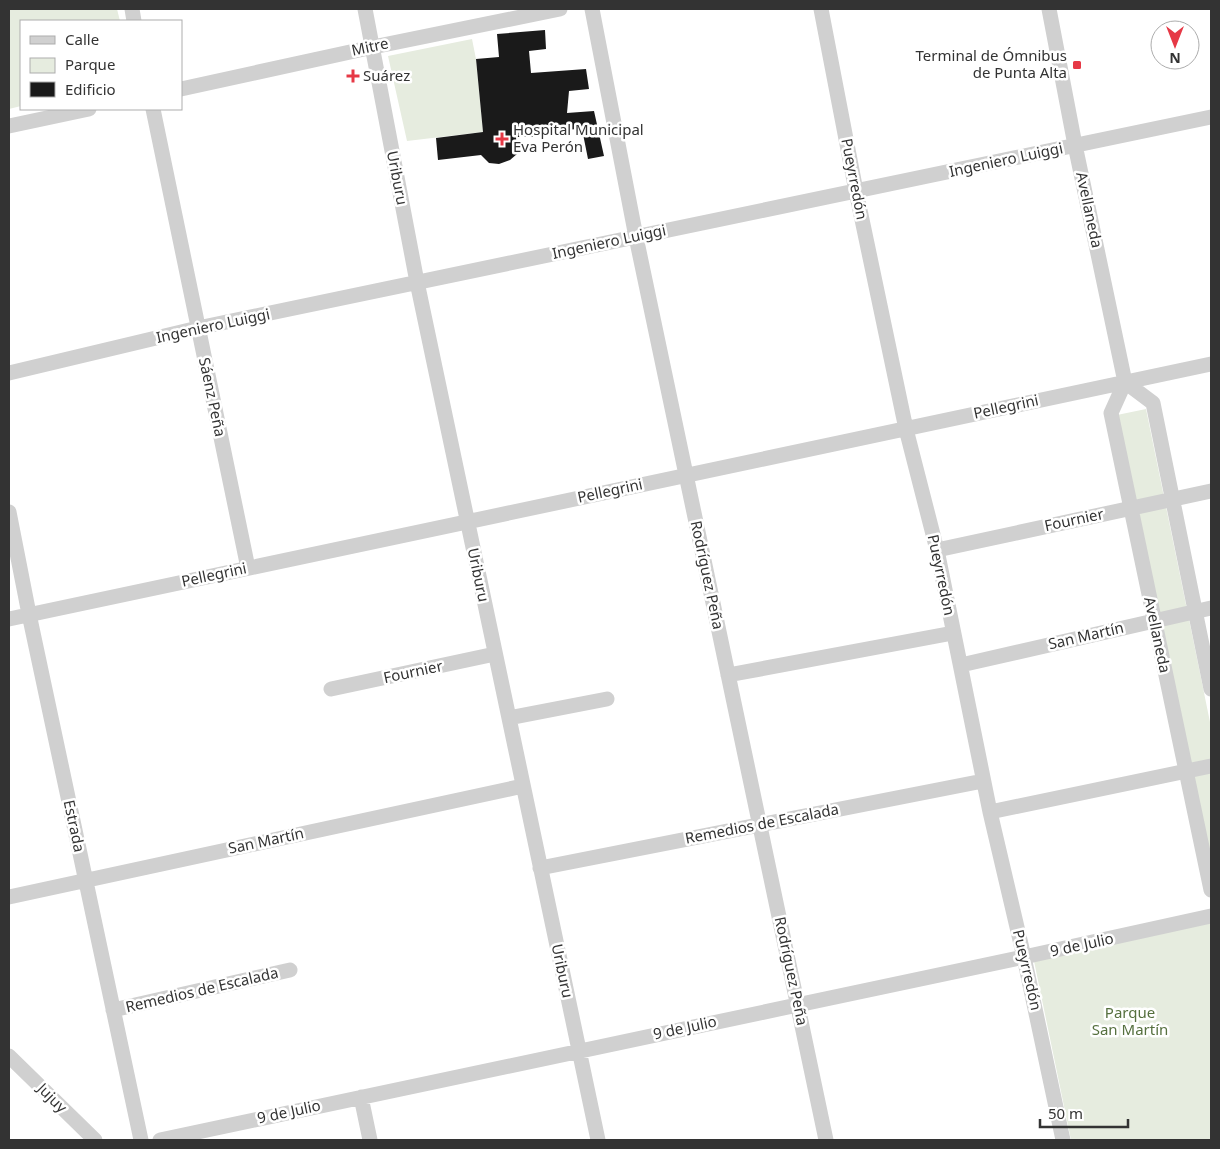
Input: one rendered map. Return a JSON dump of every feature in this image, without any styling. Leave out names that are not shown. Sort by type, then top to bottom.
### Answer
[{"type":"street","name":"Uriburu","points":[[364,9],[373,47],[417,282],[598,1140]]},
{"type":"street","name":"Mitre","points":[[182,89],[560,9]]},
{"type":"street","name":"Rodríguez Peña","points":[[592,9],[636,237],[826,1140]]},
{"type":"street","name":"Pueyrredón","points":[[821,9],[856,191],[906,429],[937,550],[990,812],[1024,957],[1063,1140]]},
{"type":"street","name":"Avellaneda","points":[[1049,9],[1075,145],[1125,382],[1111,413],[1211,890]]},
{"type":"street","points":[[9,126],[85,110]]},
{"type":"street","name":"Sáenz Peña","points":[[153,110],[248,568]]},
{"type":"street","name":"Ingeniero Luiggi","points":[[9,372],[198,328],[1211,117]]},
{"type":"street","name":"Pellegrini","points":[[9,619],[1211,364]]},
{"type":"street","points":[[1125,382],[1153,403],[1211,688]]},
{"type":"street","name":"Fournier","points":[[937,550],[1211,491]]},
{"type":"street","name":"Estrada","points":[[9,512],[141,1140]]},
{"type":"street","name":"San Martín","points":[[961,665],[1211,608]]},
{"type":"street","points":[[728,675],[953,633]]},
{"type":"street","name":"Fournier","points":[[331,689],[495,654]]},
{"type":"street","points":[[509,718],[606,699]]},
{"type":"street","points":[[990,812],[1211,766]]},
{"type":"street","name":"Remedios de Escalada","points":[[540,868],[984,781]]},
{"type":"street","name":"San Martín","points":[[9,897],[85,879],[523,786]]},
{"type":"street","name":"9 de Julio","points":[[160,1140],[1211,916]]},
{"type":"street","name":"Remedios de Escalada","points":[[113,1010],[290,970]]},
{"type":"street","name":"Jujuy","points":[[9,1056],[95,1140]]},
{"type":"street","points":[[361,1097],[370,1140]]},
{"type":"green space","points":[[9,9],[117,9],[120,20],[20,20],[20,106],[9,109]]},
{"type":"green space","points":[[472,39],[476,59],[483,132],[407,141],[388,56]]},
{"type":"green space","points":[[1146,409],[1211,727],[1211,859],[1117,415]]},
{"type":"green space","name":"Parque San Martín","points":[[1211,916],[1211,1140],[1071,1140],[1034,961]]},
{"type":"building","points":[[545,30],[546,49],[529,51],[531,73],[586,69],[589,89],[569,91],[567,113],[594,111],[604,156],[588,159],[582,129],[533,131],[533,137],[516,137],[517,154],[510,160],[499,164],[489,163],[481,155],[438,160],[436,138],[483,132],[476,59],[499,57],[497,34]]},
{"type":"place","name":"Terminal de Ómnibus de Punta Alta","points":[[1077,65]]},
{"type":"place","name":"Suárez","points":[[353,76]]},
{"type":"place","name":"Hospital Municipal Eva Perón","points":[[502,139]]}]
